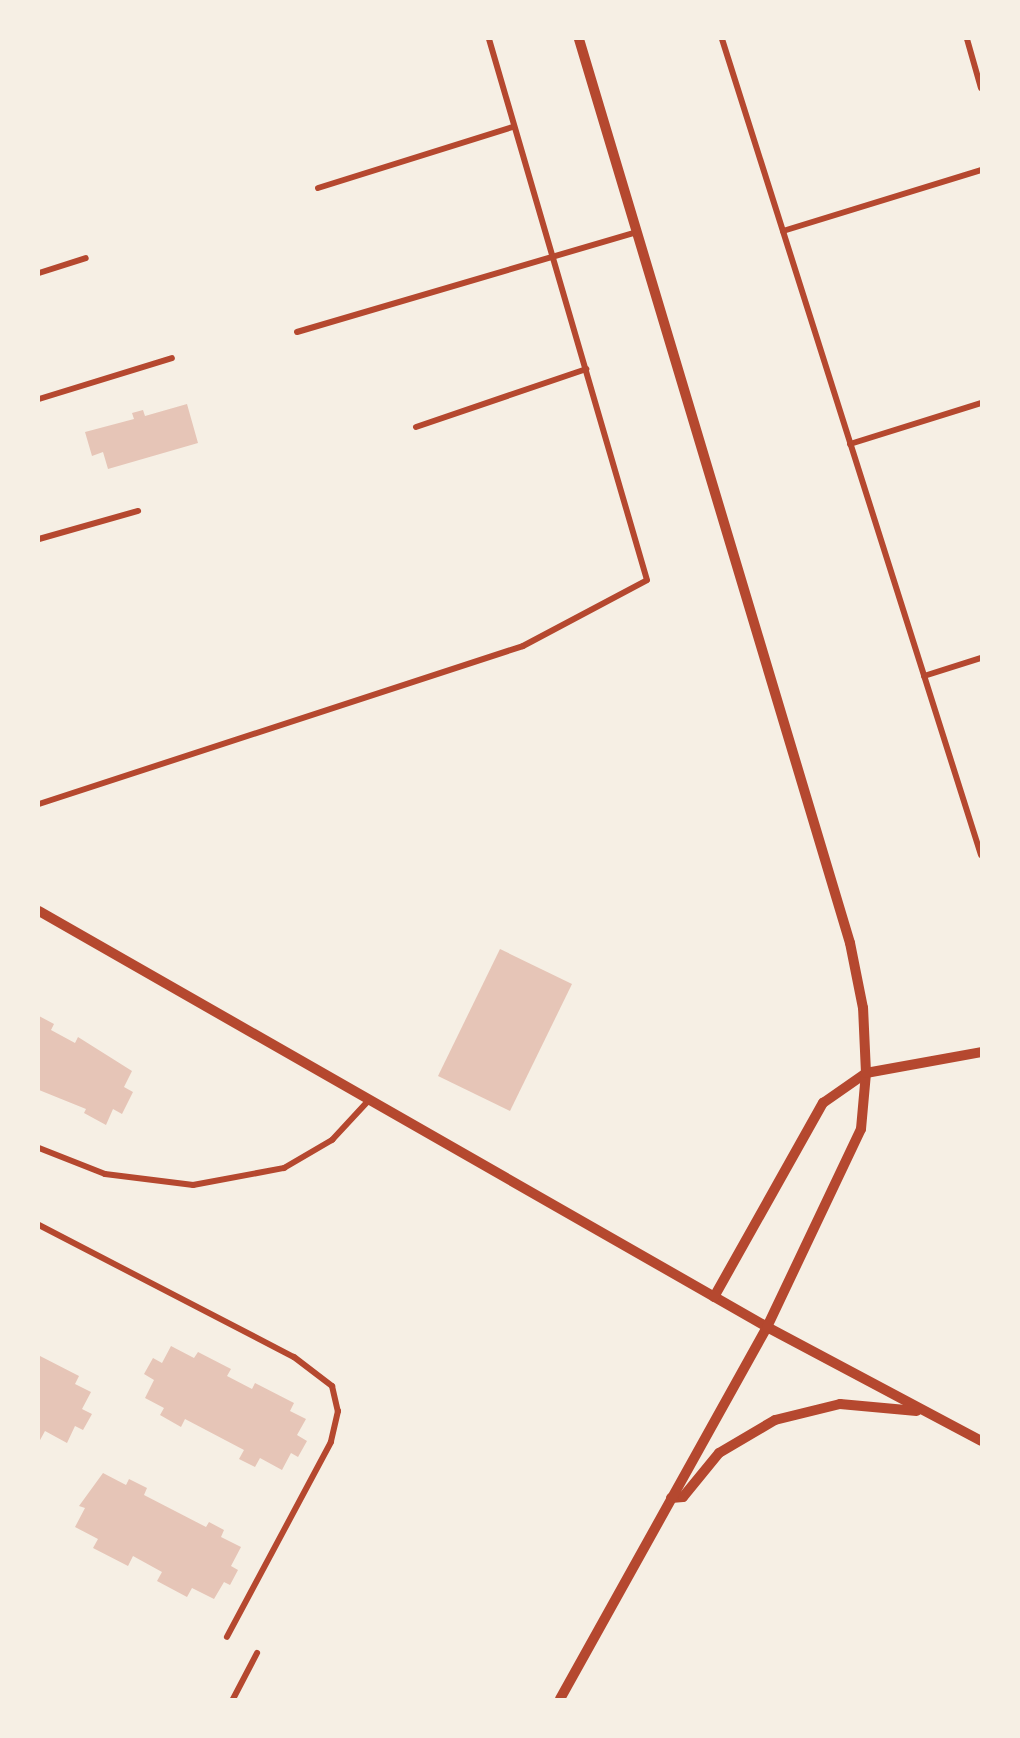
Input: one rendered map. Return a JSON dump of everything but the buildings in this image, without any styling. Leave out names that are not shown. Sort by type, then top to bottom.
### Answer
[{"type":"street","points":[[39,804],[523,646],[647,580],[586,369],[550,257],[489,39]]},
{"type":"street","points":[[560,1699],[766,1327],[861,1129],[866,1073],[863,1008],[850,943],[579,39]]},
{"type":"street","points":[[722,39],[981,855]]},
{"type":"street","points":[[967,39],[981,88]]},
{"type":"street","points":[[318,188],[513,128]]},
{"type":"street","points":[[783,231],[981,170]]},
{"type":"street","points":[[297,332],[637,232]]},
{"type":"street","points":[[39,273],[86,258]]},
{"type":"street","points":[[39,399],[172,358]]},
{"type":"street","points":[[416,427],[586,369]]},
{"type":"street","points":[[850,444],[981,403]]},
{"type":"street","points":[[39,539],[138,511]]},
{"type":"street","points":[[924,676],[981,658]]},
{"type":"street","points":[[39,911],[766,1327],[981,1441]]},
{"type":"street","points":[[714,1297],[823,1103],[866,1073],[981,1053]]},
{"type":"street","points":[[39,1148],[105,1174],[193,1185],[284,1168],[332,1140],[369,1100]]},
{"type":"street","points":[[39,1225],[294,1358],[332,1386],[338,1411],[331,1442],[227,1637]]},
{"type":"street","points":[[671,1498],[683,1497],[719,1453],[775,1420],[840,1404],[932,1415]]},
{"type":"street","points":[[233,1699],[257,1653]]}]
